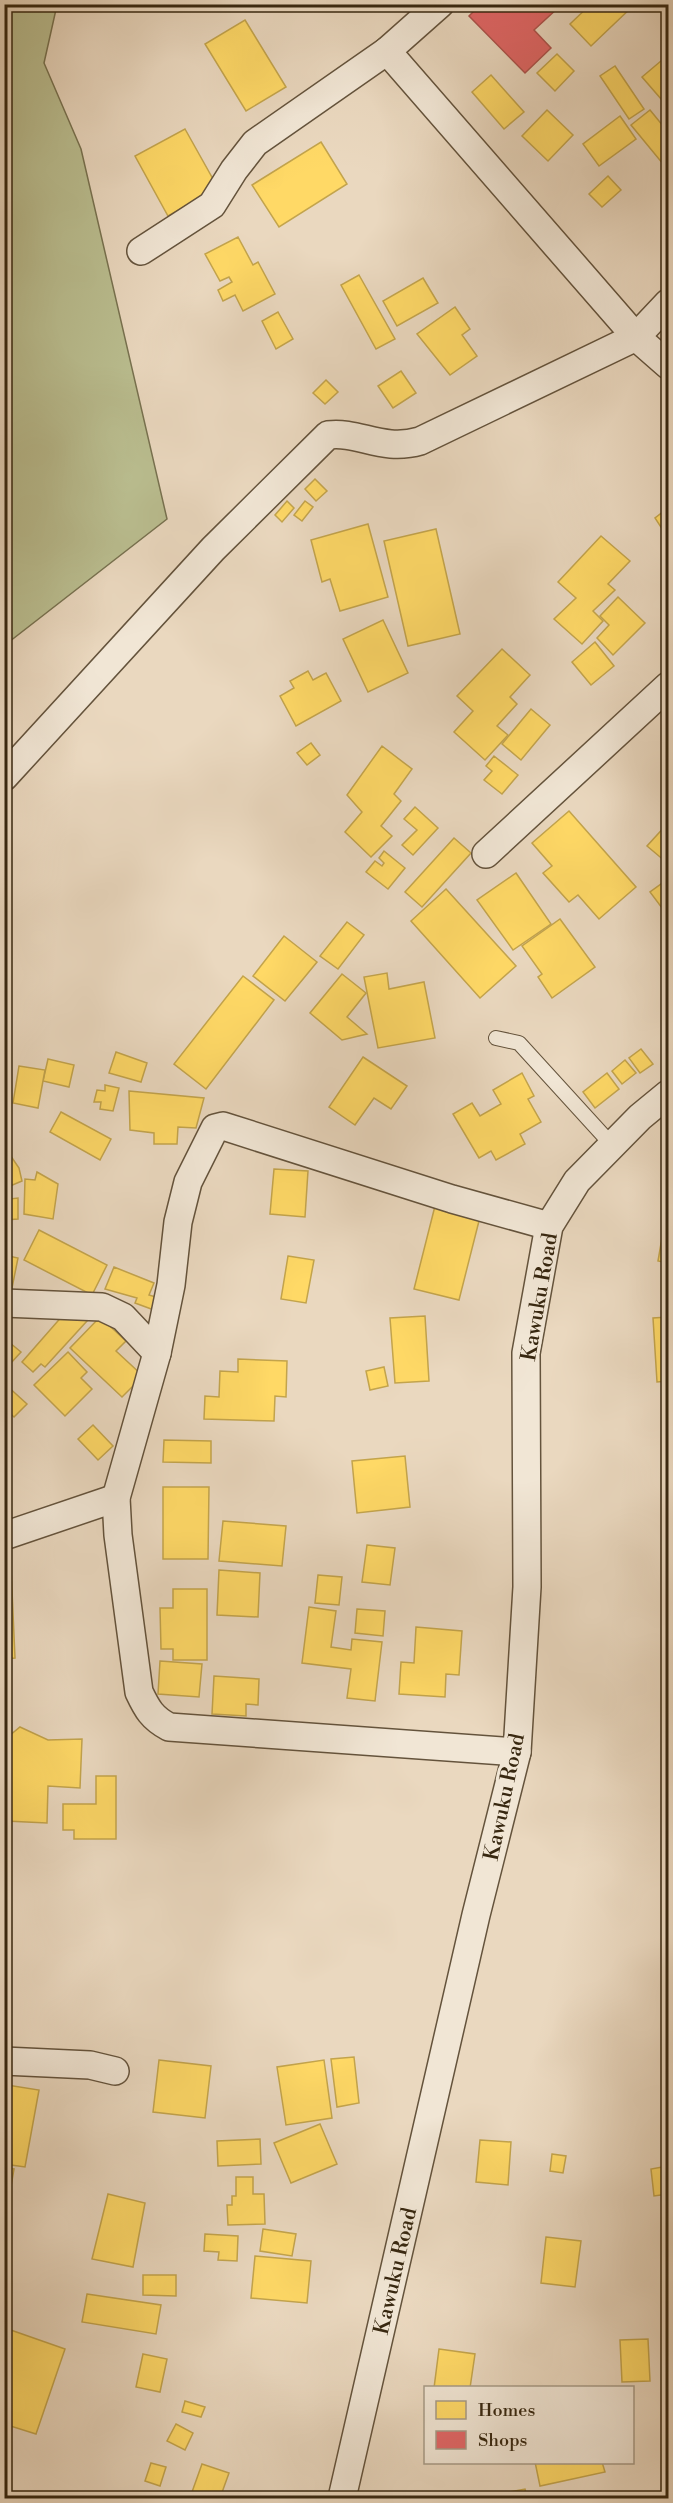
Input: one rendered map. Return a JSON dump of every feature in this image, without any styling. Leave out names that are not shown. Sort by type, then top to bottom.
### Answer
[{"type":"street","points":[[141,251],[212,205],[234,170],[255,143],[387,51],[440,4]]},
{"type":"street","points":[[387,51],[636,337],[669,365]]},
{"type":"street","points":[[4,777],[213,549],[328,435],[340,435],[388,445],[412,443],[636,337],[669,303]]},
{"type":"street","points":[[486,854],[669,686]]},
{"type":"street","name":"Kawuku Road","points":[[342,2499],[476,1915],[517,1752],[527,1587],[526,1353],[549,1226],[577,1180],[640,1117],[669,1094]]},
{"type":"street","points":[[517,1752],[169,1727],[154,1719],[148,1713],[139,1692],[118,1535],[116,1498],[157,1353],[171,1285],[178,1222],[188,1182],[215,1128],[220,1126],[452,1199],[549,1226]]},
{"type":"street","points":[[4,1303],[102,1307],[123,1317],[157,1353]]},
{"type":"street","points":[[4,1536],[116,1498]]},
{"type":"street","points":[[4,2061],[90,2065],[115,2071]]},
{"type":"lane","points":[[496,1038],[519,1043],[612,1145]]},
{"type":"green space","points":[[5,4],[57,5],[44,63],[81,149],[167,519],[5,645]]},
{"type":"building: Homes","points":[[591,4],[634,5],[591,46],[570,24]]},
{"type":"building: Homes","points":[[245,20],[286,87],[246,111],[205,44]]},
{"type":"building: Homes","points":[[557,54],[574,71],[555,91],[537,73]]},
{"type":"building: Homes","points":[[668,55],[668,107],[642,77]]},
{"type":"building: Homes","points":[[615,66],[644,109],[629,119],[600,76]]},
{"type":"building: Homes","points":[[491,75],[524,112],[504,129],[472,92]]},
{"type":"building: Homes","points":[[547,110],[573,135],[548,161],[522,136]]},
{"type":"building: Homes","points":[[650,110],[668,132],[668,159],[663,164],[631,125]]},
{"type":"building: Homes","points":[[620,116],[636,139],[599,166],[583,144]]},
{"type":"building: Homes","points":[[185,129],[218,188],[168,216],[135,156]]},
{"type":"building: Homes","points":[[321,142],[347,184],[279,227],[252,185]]},
{"type":"building: Homes","points":[[608,176],[621,190],[602,207],[589,194]]},
{"type":"building: Homes","points":[[238,237],[253,265],[258,262],[275,294],[243,311],[235,295],[223,301],[218,290],[232,282],[229,277],[220,281],[205,254]]},
{"type":"building: Homes","points":[[359,275],[395,339],[376,349],[341,285]]},
{"type":"building: Homes","points":[[423,278],[438,303],[397,326],[383,301]]},
{"type":"building: Homes","points":[[455,307],[470,329],[462,335],[477,356],[450,375],[417,334]]},
{"type":"building: Homes","points":[[278,312],[293,339],[276,349],[262,321]]},
{"type":"building: Homes","points":[[401,371],[416,393],[393,408],[378,386]]},
{"type":"building: Homes","points":[[326,380],[338,392],[325,404],[313,393]]},
{"type":"building: Homes","points":[[315,479],[327,491],[316,501],[305,489]]},
{"type":"building: Homes","points":[[287,501],[294,508],[282,522],[275,515]]},
{"type":"building: Homes","points":[[305,501],[313,507],[302,521],[294,515]]},
{"type":"building: Homes","points":[[668,508],[668,538],[655,518]]},
{"type":"building: Homes","points":[[368,524],[388,597],[340,611],[330,579],[322,582],[311,540]]},
{"type":"building: Homes","points":[[436,529],[460,634],[408,646],[384,541]]},
{"type":"building: Homes","points":[[601,536],[630,561],[608,584],[615,590],[593,611],[603,621],[582,644],[554,619],[576,598],[558,582]]},
{"type":"building: Homes","points":[[618,597],[645,623],[613,655],[597,638],[609,625],[600,616]]},
{"type":"building: Homes","points":[[383,620],[408,673],[368,692],[343,639]]},
{"type":"building: Homes","points":[[595,642],[614,666],[591,685],[572,662]]},
{"type":"building: Homes","points":[[502,649],[530,675],[510,697],[517,704],[497,726],[508,735],[485,760],[454,732],[473,711],[457,696]]},
{"type":"building: Homes","points":[[308,671],[313,680],[326,673],[341,701],[296,726],[280,696],[294,688],[290,681]]},
{"type":"building: Homes","points":[[531,709],[550,725],[521,760],[502,744]]},
{"type":"building: Homes","points":[[311,743],[320,755],[307,765],[297,753]]},
{"type":"building: Homes","points":[[382,746],[412,769],[394,794],[401,801],[381,826],[392,836],[371,857],[345,832],[362,812],[347,795]]},
{"type":"building: Homes","points":[[494,756],[518,775],[502,794],[484,780],[492,771],[486,766]]},
{"type":"building: Homes","points":[[415,807],[438,828],[413,855],[402,845],[417,830],[404,819]]},
{"type":"building: Homes","points":[[569,811],[636,887],[599,919],[578,895],[569,902],[543,873],[552,866],[532,843]]},
{"type":"building: Homes","points":[[668,823],[668,859],[666,862],[647,846]]},
{"type":"building: Homes","points":[[454,838],[471,853],[422,907],[405,892]]},
{"type":"building: Homes","points":[[384,851],[405,868],[388,889],[366,872],[375,861],[382,866],[384,863],[379,858]]},
{"type":"building: Homes","points":[[516,873],[551,924],[513,950],[477,900]]},
{"type":"building: Homes","points":[[668,879],[668,916],[650,892]]},
{"type":"building: Homes","points":[[446,889],[516,966],[480,998],[411,921]]},
{"type":"building: Homes","points":[[560,919],[595,967],[552,998],[538,977],[542,974],[522,946]]},
{"type":"building: Homes","points":[[347,922],[364,935],[338,969],[320,956]]},
{"type":"building: Homes","points":[[284,936],[317,962],[285,1001],[253,976]]},
{"type":"building: Homes","points":[[387,973],[389,989],[424,982],[435,1038],[378,1048],[364,977]]},
{"type":"building: Homes","points":[[342,974],[366,993],[347,1017],[367,1034],[342,1040],[310,1013]]},
{"type":"building: Homes","points":[[243,976],[274,1000],[206,1089],[174,1064]]},
{"type":"building: Homes","points":[[641,1049],[653,1064],[640,1073],[629,1058]]},
{"type":"building: Homes","points":[[116,1052],[147,1063],[141,1082],[109,1073]]},
{"type":"building: Homes","points":[[363,1057],[407,1086],[391,1109],[374,1098],[355,1125],[329,1107]]},
{"type":"building: Homes","points":[[48,1059],[74,1065],[69,1087],[43,1081]]},
{"type":"building: Homes","points":[[625,1060],[636,1073],[622,1084],[612,1071]]},
{"type":"building: Homes","points":[[19,1066],[45,1070],[38,1108],[13,1103]]},
{"type":"building: Homes","points":[[522,1073],[534,1096],[528,1099],[541,1122],[520,1134],[525,1144],[496,1160],[491,1151],[479,1158],[453,1114],[472,1103],[480,1116],[501,1104],[493,1090]]},
{"type":"building: Homes","points":[[607,1073],[619,1089],[595,1108],[583,1092]]},
{"type":"building: Homes","points":[[105,1085],[119,1088],[113,1111],[100,1109],[101,1102],[94,1102],[97,1090],[105,1091]]},
{"type":"building: Homes","points":[[129,1091],[204,1098],[196,1128],[178,1127],[177,1144],[154,1144],[154,1133],[130,1130]]},
{"type":"building: Homes","points":[[61,1112],[111,1139],[100,1160],[50,1132]]},
{"type":"building: Homes","points":[[4,1146],[19,1168],[22,1181],[10,1186],[10,1199],[18,1198],[18,1219],[4,1220]]},
{"type":"building: Homes","points":[[274,1169],[308,1171],[305,1217],[270,1214]]},
{"type":"building: Homes","points":[[37,1172],[58,1184],[53,1219],[24,1214],[25,1179],[35,1180]]},
{"type":"building: Homes","points":[[668,1203],[668,1263],[658,1261]]},
{"type":"building: Homes","points":[[435,1206],[480,1217],[459,1300],[414,1289]]},
{"type":"building: Homes","points":[[39,1230],[107,1265],[92,1295],[24,1260]]},
{"type":"building: Homes","points":[[4,1255],[18,1258],[11,1293],[4,1292]]},
{"type":"building: Homes","points":[[288,1256],[314,1260],[306,1303],[281,1299]]},
{"type":"building: Homes","points":[[114,1267],[154,1283],[149,1295],[159,1298],[154,1310],[135,1303],[137,1298],[105,1289]]},
{"type":"building: Homes","points":[[71,1306],[87,1321],[45,1367],[41,1364],[33,1372],[22,1362]]},
{"type":"building: Homes","points":[[425,1316],[429,1381],[395,1383],[390,1318]]},
{"type":"building: Homes","points":[[100,1317],[126,1341],[116,1351],[143,1376],[122,1397],[70,1348]]},
{"type":"building: Homes","points":[[668,1317],[668,1381],[657,1382],[653,1318]]},
{"type":"building: Homes","points":[[4,1338],[21,1352],[11,1363],[4,1357]]},
{"type":"building: Homes","points":[[68,1352],[87,1372],[81,1378],[92,1389],[65,1416],[34,1385]]},
{"type":"building: Homes","points":[[238,1359],[287,1361],[286,1397],[275,1396],[274,1421],[204,1419],[205,1396],[219,1397],[220,1371],[238,1372]]},
{"type":"building: Homes","points":[[384,1367],[388,1386],[370,1390],[366,1371]]},
{"type":"building: Homes","points":[[5,1384],[27,1404],[14,1417],[4,1408]]},
{"type":"building: Homes","points":[[93,1425],[113,1446],[98,1460],[78,1439]]},
{"type":"building: Homes","points":[[164,1440],[211,1441],[211,1463],[163,1462]]},
{"type":"building: Homes","points":[[405,1456],[410,1507],[357,1513],[352,1461]]},
{"type":"building: Homes","points":[[163,1487],[209,1487],[208,1559],[163,1559]]},
{"type":"building: Homes","points":[[223,1521],[286,1526],[282,1566],[219,1561]]},
{"type":"building: Homes","points":[[367,1545],[395,1548],[390,1585],[362,1582]]},
{"type":"building: Homes","points":[[4,1568],[11,1568],[15,1658],[4,1659]]},
{"type":"building: Homes","points":[[219,1570],[260,1573],[258,1617],[217,1615]]},
{"type":"building: Homes","points":[[318,1575],[342,1577],[339,1605],[315,1603]]},
{"type":"building: Homes","points":[[173,1589],[207,1589],[207,1660],[173,1660],[173,1649],[161,1649],[160,1608],[173,1608]]},
{"type":"building: Homes","points":[[309,1607],[336,1611],[331,1647],[351,1650],[352,1639],[382,1642],[375,1701],[347,1698],[351,1669],[302,1663]]},
{"type":"building: Homes","points":[[357,1609],[385,1611],[383,1636],[355,1633]]},
{"type":"building: Homes","points":[[416,1627],[462,1631],[459,1675],[446,1674],[445,1697],[399,1694],[401,1662],[414,1663]]},
{"type":"building: Homes","points":[[160,1661],[202,1664],[199,1697],[158,1694]]},
{"type":"building: Homes","points":[[214,1676],[259,1679],[258,1705],[246,1704],[246,1716],[212,1714]]},
{"type":"building: Homes","points":[[20,1727],[48,1740],[82,1739],[80,1788],[48,1786],[47,1823],[6,1821],[9,1736]]},
{"type":"building: Homes","points":[[96,1776],[116,1776],[116,1839],[74,1839],[74,1830],[63,1830],[63,1804],[96,1804]]},
{"type":"building: Homes","points":[[354,2057],[359,2103],[337,2107],[331,2059]]},
{"type":"building: Homes","points":[[159,2060],[211,2066],[205,2118],[153,2112]]},
{"type":"building: Homes","points":[[324,2060],[332,2118],[286,2125],[277,2067]]},
{"type":"building: Homes","points":[[7,2085],[39,2090],[25,2167],[4,2164],[4,2101]]},
{"type":"building: Homes","points":[[320,2124],[337,2164],[291,2183],[274,2143]]},
{"type":"building: Homes","points":[[260,2139],[261,2164],[218,2166],[217,2141]]},
{"type":"building: Homes","points":[[480,2140],[511,2142],[508,2185],[476,2182]]},
{"type":"building: Homes","points":[[552,2154],[566,2156],[563,2173],[550,2171]]},
{"type":"building: Homes","points":[[668,2166],[668,2194],[654,2196],[651,2169]]},
{"type":"building: Homes","points":[[4,2168],[14,2169],[4,2227]]},
{"type":"building: Homes","points":[[236,2177],[253,2177],[253,2194],[264,2194],[265,2224],[228,2225],[227,2205],[232,2205],[232,2196],[236,2196]]},
{"type":"building: Homes","points":[[108,2194],[145,2203],[133,2267],[92,2259]]},
{"type":"building: Homes","points":[[263,2229],[296,2234],[292,2256],[260,2251]]},
{"type":"building: Homes","points":[[205,2234],[238,2236],[237,2261],[218,2260],[219,2252],[204,2251]]},
{"type":"building: Homes","points":[[546,2237],[581,2241],[575,2287],[541,2283]]},
{"type":"building: Homes","points":[[255,2256],[311,2261],[307,2303],[251,2298]]},
{"type":"building: Homes","points":[[143,2275],[176,2275],[176,2296],[143,2295]]},
{"type":"building: Homes","points":[[87,2294],[161,2305],[156,2334],[82,2322]]},
{"type":"building: Homes","points":[[5,2328],[65,2349],[36,2434],[4,2424]]},
{"type":"building: Homes","points":[[648,2339],[650,2381],[622,2382],[620,2340]]},
{"type":"building: Homes","points":[[439,2349],[475,2354],[470,2386],[434,2386]]},
{"type":"building: Homes","points":[[143,2354],[167,2359],[160,2392],[136,2387]]},
{"type":"building: Homes","points":[[185,2401],[205,2407],[201,2417],[182,2412]]},
{"type":"building: Homes","points":[[176,2424],[193,2433],[185,2450],[167,2441]]},
{"type":"building: Homes","points":[[151,2463],[166,2467],[160,2486],[145,2481]]},
{"type":"building: Homes","points":[[202,2464],[229,2473],[220,2498],[192,2492]]},
{"type":"building: Homes","points":[[535,2464],[603,2464],[605,2472],[540,2486]]},
{"type":"building: Homes","points":[[525,2489],[527,2498],[495,2498],[494,2495]]},
{"type":"building: Shops","points":[[481,4],[556,4],[559,7],[534,30],[551,48],[525,73],[469,16]]}]
